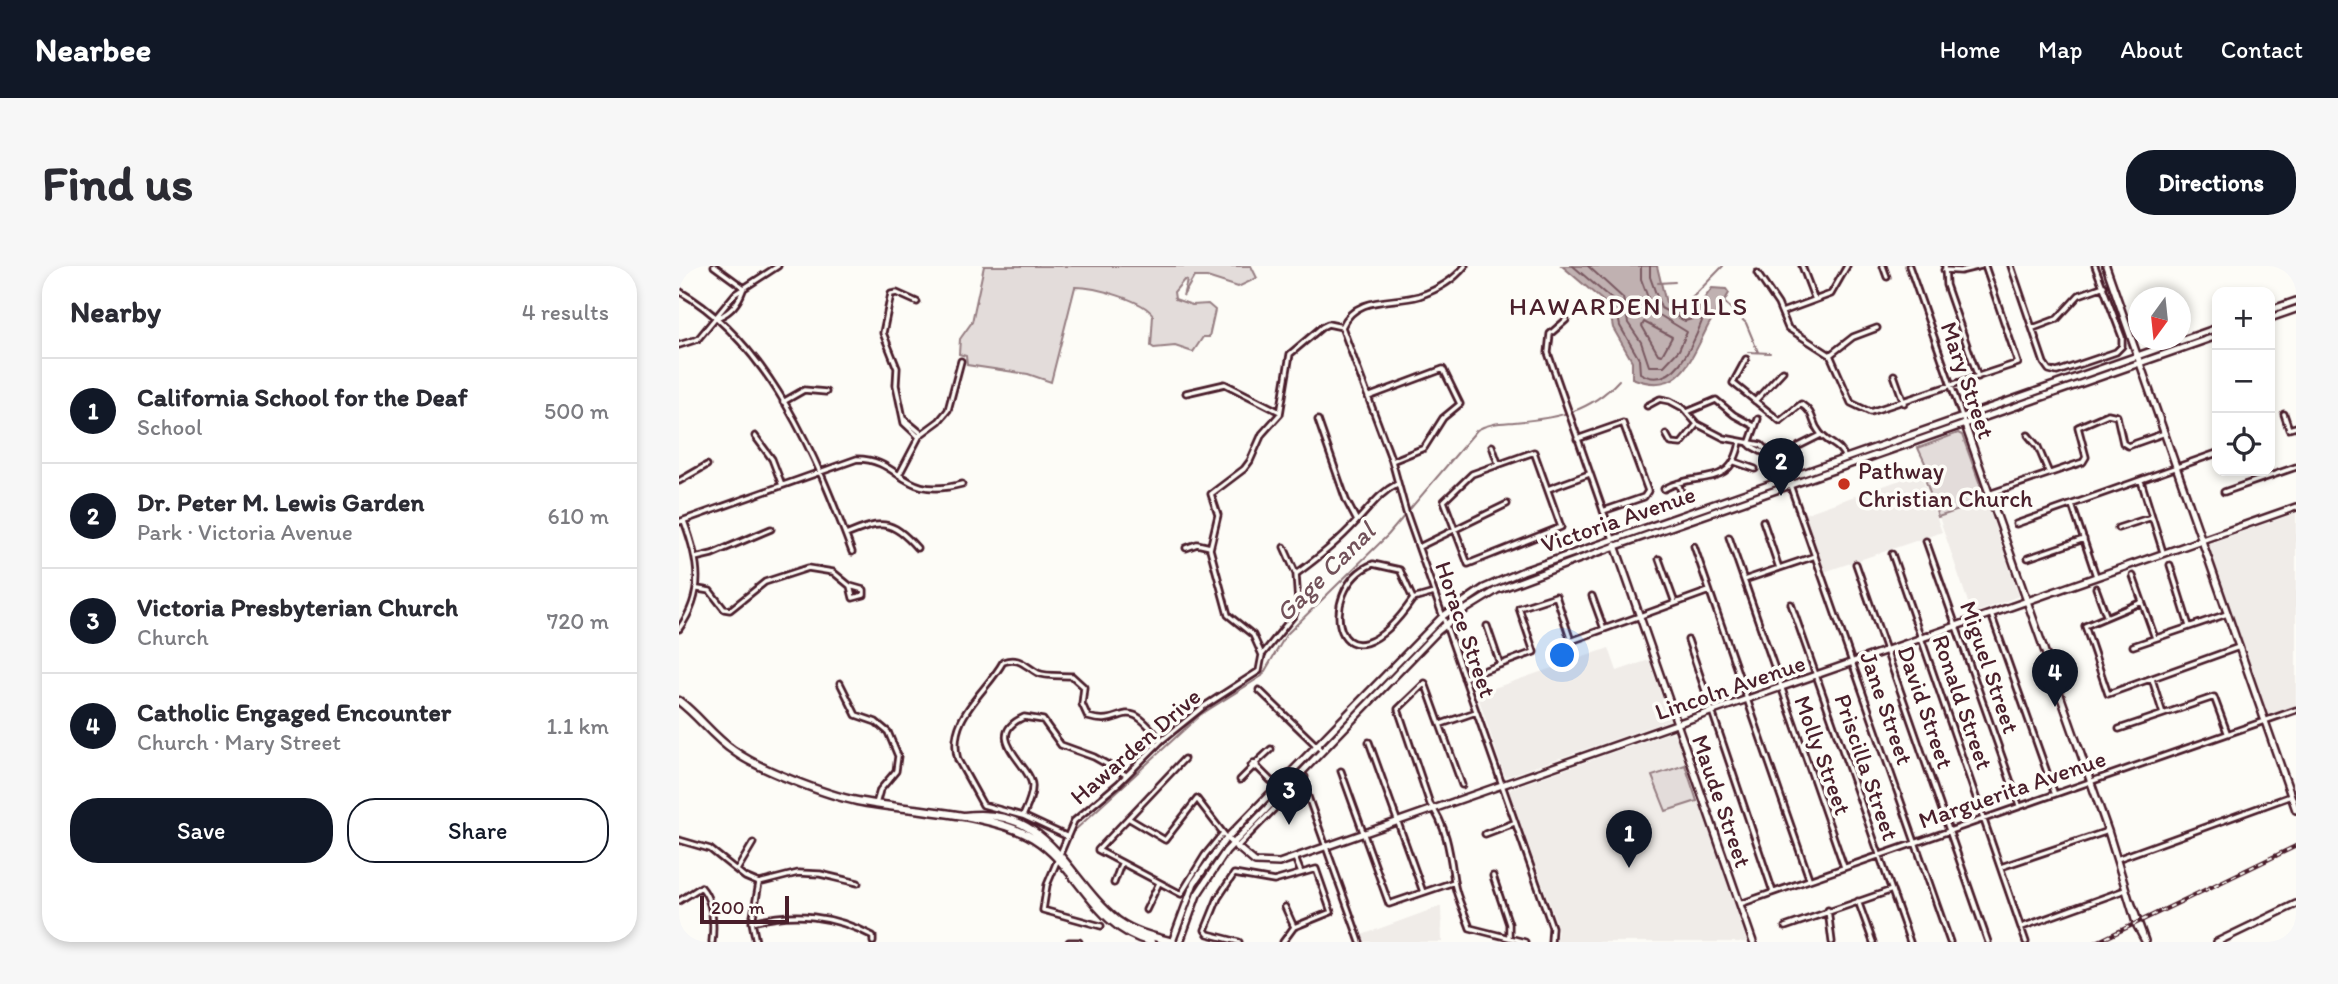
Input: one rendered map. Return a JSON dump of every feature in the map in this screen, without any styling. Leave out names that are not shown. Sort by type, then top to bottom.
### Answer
[{"type":"main road","points":[[2106,266],[2296,810]]},
{"type":"main road","points":[[2275,308],[2296,300]]},
{"type":"main road","points":[[2275,316],[2296,309]]},
{"type":"main road","name":"Victoria Avenue","points":[[1180,942],[1197,895],[1226,851],[1235,846],[1318,748],[1443,616],[1502,579],[2212,330]]},
{"type":"main road","name":"Victoria Avenue","points":[[1173,942],[1194,884],[1225,836],[1445,624],[1497,590],[2212,338]]},
{"type":"main road","name":"Mary Street","points":[[1965,425],[2145,941]]},
{"type":"main road","name":"Lincoln Avenue","points":[[1226,851],[1243,854],[1268,864],[1296,858],[2296,507]]},
{"type":"main road","name":"Maude Street","points":[[1613,539],[1753,942]]},
{"type":"main road","points":[[679,701],[742,757],[840,796],[963,817],[1025,834],[1058,857],[1120,922],[1141,933],[1173,942]]},
{"type":"main road","points":[[1225,836],[1243,854]]},
{"type":"main road","points":[[1058,857],[1112,923],[1151,942]]},
{"type":"main road","points":[[2217,942],[2296,904]]},
{"type":"street","points":[[714,266],[744,288]]},
{"type":"street","points":[[719,317],[721,310],[737,292],[778,266]]},
{"type":"street","points":[[1262,655],[1250,630],[1228,615],[1210,547],[1218,515],[1211,494],[1244,469],[1262,434],[1280,412],[1290,354],[1322,327],[1341,325],[1357,308],[1436,289],[1465,266]]},
{"type":"street","points":[[1803,266],[1815,300]]},
{"type":"street","points":[[1782,312],[1831,294],[1847,266]]},
{"type":"street","points":[[1883,266],[1887,277]]},
{"type":"street","name":"Mary Street","points":[[1909,266],[1965,425]]},
{"type":"street","points":[[1757,273],[1782,312],[1788,328],[1831,355],[1849,398],[1858,408],[1877,412],[1904,403],[2018,363],[1983,266],[1960,271],[1944,268],[1946,285],[1978,377]]},
{"type":"street","points":[[2011,266],[2049,370],[2057,372],[2116,352],[2122,346],[2122,337],[2096,268],[2106,266]]},
{"type":"street","points":[[730,279],[737,292]]},
{"type":"street","points":[[2033,328],[2057,318],[2079,295],[2104,286]]},
{"type":"street","points":[[679,345],[698,339],[719,317],[726,314],[739,299],[744,288]]},
{"type":"street","points":[[679,291],[719,317],[740,340],[783,402],[807,441],[852,552]]},
{"type":"street","points":[[917,302],[897,293],[891,294],[883,333],[897,368],[897,391],[907,428],[920,435]]},
{"type":"street","name":"Maude Street","points":[[1566,320],[1550,334],[1546,347],[1613,539]]},
{"type":"street","name":"Horace Street","points":[[1341,325],[1392,461],[1397,484],[1434,593],[1552,928],[1551,942]]},
{"type":"street","points":[[1831,355],[1853,337],[1877,328]]},
{"type":"street","points":[[1746,359],[1733,383],[1780,421],[1801,404],[1812,411],[1821,435],[1841,448],[1845,458]]},
{"type":"street","points":[[898,476],[920,435],[939,421],[948,410],[961,361]]},
{"type":"street","points":[[1368,397],[1443,369],[1460,404],[1443,418],[1424,448],[1392,461]]},
{"type":"street","points":[[1755,401],[1783,371]]},
{"type":"street","points":[[1894,374],[1904,403]]},
{"type":"street","points":[[1186,393],[1225,384],[1280,412]]},
{"type":"street","points":[[783,402],[804,390],[826,392]]},
{"type":"street","points":[[1647,406],[1665,400],[1687,412],[1697,424],[1749,444],[1758,419]]},
{"type":"street","points":[[1687,412],[1716,400],[1734,415],[1754,426]]},
{"type":"street","points":[[1989,494],[2085,460],[2078,427],[2108,414],[2117,416],[2123,443],[2128,446],[2165,433]]},
{"type":"street","points":[[2284,414],[2289,429],[2296,427]]},
{"type":"street","points":[[1318,420],[1346,500],[1357,521]]},
{"type":"street","points":[[1577,439],[1623,423],[1647,495],[1603,511]]},
{"type":"street","points":[[1666,434],[1671,443],[1681,444],[1697,424]]},
{"type":"street","points":[[1799,446],[1821,435]]},
{"type":"street","points":[[2028,435],[2038,447],[2049,473]]},
{"type":"street","points":[[755,436],[772,459],[782,485]]},
{"type":"street","points":[[1664,489],[1678,483],[1716,477],[1735,462],[1740,442]]},
{"type":"street","name":"Jane Street","points":[[1749,444],[1761,445],[1771,453],[1787,478],[1950,942]]},
{"type":"street","points":[[1492,446],[1498,463]]},
{"type":"street","points":[[1534,452],[1562,527],[1468,564],[1444,501],[1472,474],[1498,463],[1534,452]]},
{"type":"street","points":[[2016,524],[2212,455]]},
{"type":"street","points":[[679,629],[693,609],[698,589],[695,558],[682,522],[819,472],[863,459],[882,465],[910,484],[929,489],[962,484]]},
{"type":"street","points":[[1735,462],[1755,469]]},
{"type":"street","points":[[679,481],[707,465]]},
{"type":"street","points":[[2224,492],[2296,467]]},
{"type":"street","points":[[1548,489],[1589,474]]},
{"type":"street","points":[[2141,481],[2164,554]]},
{"type":"street","points":[[1678,483],[1683,497]]},
{"type":"street","points":[[1284,547],[1296,574],[1322,555],[1383,491],[1397,484]]},
{"type":"street","points":[[1419,547],[1507,504]]},
{"type":"street","points":[[2072,505],[2097,578]]},
{"type":"street","points":[[2118,528],[2152,517]]},
{"type":"street","points":[[1763,521],[1779,568]]},
{"type":"street","points":[[846,535],[878,523],[886,524],[902,532],[917,548]]},
{"type":"street","points":[[695,558],[771,529]]},
{"type":"street","name":"Molly Street","points":[[1729,537],[1844,867]]},
{"type":"street","points":[[2028,558],[2084,539]]},
{"type":"street","name":"Miguel Street","points":[[1926,541],[2019,805]]},
{"type":"street","points":[[1186,548],[1197,544],[1210,547]]},
{"type":"street","points":[[1694,546],[1810,879]]},
{"type":"street","name":"Ronald Street","points":[[1892,554],[2026,942]]},
{"type":"street","points":[[1744,580],[1815,556]]},
{"type":"street","points":[[1659,559],[1675,603]]},
{"type":"street","points":[[1413,599],[1400,570],[1384,564],[1363,568],[1341,595],[1343,634],[1354,645],[1362,646],[1380,638],[1397,622],[1413,599],[1434,593]]},
{"type":"street","name":"David Street","points":[[1856,564],[1988,942]]},
{"type":"street","points":[[2170,565],[2189,626]]},
{"type":"street","points":[[698,589],[711,590],[724,609],[730,610],[765,582],[792,572],[827,570],[850,586],[864,590],[864,595],[853,598],[850,586]]},
{"type":"street","name":"Hawarden Drive","points":[[1101,926],[1043,911],[1046,887],[1066,836],[1080,815],[1127,776],[1161,741],[1203,707],[1256,675],[1262,655],[1294,615],[1300,591],[1296,574]]},
{"type":"street","points":[[2133,576],[2155,638]]},
{"type":"street","points":[[2097,588],[2106,615]]},
{"type":"street","points":[[1464,678],[1534,652],[1519,608],[1556,596],[1571,641],[1709,591]]},
{"type":"street","points":[[1593,596],[1604,629]]},
{"type":"street","points":[[2142,603],[2106,615],[2085,626],[2108,694],[2239,648]]},
{"type":"street","name":"Priscilla Street","points":[[1791,604],[1910,942]]},
{"type":"street","points":[[1991,614],[2054,792]]},
{"type":"street","points":[[2133,646],[2227,614]]},
{"type":"street","points":[[1487,626],[1500,664]]},
{"type":"street","points":[[1688,640],[1773,892]]},
{"type":"street","points":[[1066,836],[1023,816],[983,805],[956,752],[966,709],[1003,662],[1011,659],[1020,661],[1040,675],[1072,676],[1084,687],[1082,704],[1088,717],[1099,720],[1130,713],[1144,718],[1161,741]]},
{"type":"street","points":[[2153,680],[2163,713]]},
{"type":"street","points":[[841,683],[848,704],[860,719],[885,727],[898,757],[896,771],[880,790],[876,804]]},
{"type":"street","points":[[1462,785],[1425,683],[1398,709],[1451,853],[1454,882],[1470,928],[1525,942]]},
{"type":"street","points":[[1259,690],[1318,748]]},
{"type":"street","points":[[2119,729],[2214,697],[2227,732]]},
{"type":"street","name":"Marguerita Avenue","points":[[1740,904],[2054,792],[2296,710]]},
{"type":"street","points":[[1441,724],[1476,712]]},
{"type":"street","points":[[1023,816],[1032,785],[1029,774],[1009,750],[1007,740],[1012,725],[1024,717],[1043,720],[1061,745],[1094,757],[1127,776]]},
{"type":"street","points":[[1369,742],[1423,892]]},
{"type":"street","points":[[1240,780],[1271,748]]},
{"type":"street","points":[[1128,818],[1165,840],[1197,800],[1225,836],[1199,863],[1181,894],[1098,850],[1128,818],[1184,759]]},
{"type":"street","points":[[1255,766],[1271,781],[1280,782]]},
{"type":"street","points":[[1341,771],[1389,904],[1454,882]]},
{"type":"street","points":[[1235,846],[1303,778],[1360,942]]},
{"type":"street","points":[[1271,781],[1272,791]]},
{"type":"street","points":[[2117,859],[2291,796]]},
{"type":"street","points":[[1485,834],[1514,822]]},
{"type":"street","points":[[2001,867],[2108,831]]},
{"type":"street","points":[[679,840],[710,849],[759,883],[798,873],[820,874],[858,883]]},
{"type":"street","points":[[737,870],[753,843]]},
{"type":"street","points":[[1296,858],[1301,873]]},
{"type":"street","points":[[1114,883],[1121,864]]},
{"type":"street","points":[[1239,942],[1208,934],[1205,930],[1219,898],[1234,874],[1274,881],[1318,871],[1331,912],[1294,927],[1283,942]]},
{"type":"street","points":[[1493,876],[1509,924],[1509,938]]},
{"type":"street","points":[[756,942],[752,922],[759,883]]},
{"type":"street","points":[[1146,910],[1159,883]]},
{"type":"street","points":[[679,901],[701,887],[706,893],[712,942]]},
{"type":"street","points":[[2022,927],[2127,889]]},
{"type":"street","points":[[1785,927],[1892,890]]},
{"type":"street","points":[[1858,901],[1873,942]]},
{"type":"street","points":[[1285,907],[1294,927]]},
{"type":"street","points":[[1828,910],[1832,942]]},
{"type":"street","points":[[752,922],[800,914],[859,929],[873,936],[873,942]]},
{"type":"street","points":[[1069,941],[1079,942]]},
{"type":"shaded area","points":[[984,266],[1251,266],[1257,278],[1238,287],[1207,277],[1194,277],[1183,296],[1187,281],[1184,280],[1174,292],[1175,299],[1192,305],[1208,304],[1215,310],[1209,337],[1203,337],[1193,352],[1175,346],[1151,346],[1153,315],[1139,304],[1106,292],[1075,287],[1051,382],[1028,374],[967,365],[966,356],[959,354],[960,339],[972,322]]},
{"type":"shaded area","points":[[1958,433],[1962,435],[1986,501],[1938,517],[1922,470],[1926,465],[1918,448]]},
{"type":"shaded area","points":[[1920,473],[1942,532],[1824,572],[1804,514]]},
{"type":"shaded area","points":[[1986,501],[2019,596],[1972,614],[1939,517]]},
{"type":"shaded area","points":[[2296,513],[2296,705],[2267,715],[2208,544]]},
{"type":"shaded area","points":[[1609,648],[1617,671],[1649,660],[1670,720],[1505,777],[1477,694]]},
{"type":"shaded area","points":[[1671,732],[1676,734],[1747,942],[1555,942],[1558,931],[1556,921],[1509,791]]},
{"type":"shaded area","points":[[1685,765],[1697,801],[1666,811],[1652,776]]},
{"type":"shaded area","points":[[1441,906],[1442,942],[1364,942],[1362,935]]},
{"type":"water","points":[[1562,266],[1657,266],[1666,303],[1687,314],[1695,311],[1712,288],[1726,289],[1729,293],[1689,363],[1681,372],[1662,383],[1648,383],[1632,378],[1632,361],[1613,328],[1609,306]]},
{"type":"waterway","name":"Gage Canal","points":[[1688,302],[1723,266]]},
{"type":"waterway","points":[[1658,283],[1675,282]]},
{"type":"waterway","points":[[1724,302],[1746,323],[1758,352]]},
{"type":"waterway","points":[[1748,352],[1770,353]]},
{"type":"waterway","name":"Gage Canal","points":[[1074,831],[1200,715],[1262,676],[1286,635],[1388,535],[1477,430],[1495,424],[1571,412],[1596,400],[1619,380]]},
{"type":"railway","points":[[2097,942],[2296,846]]},
{"type":"place","name":"Pathway Christian Church","points":[[1844,484]]},
{"type":"place","name":"Dr. Peter M. Lewis Garden","points":[[1781,496]]},
{"type":"place","name":"Catholic Engaged Encounter","points":[[2055,707]]},
{"type":"place","name":"Victoria Presbyterian Church","points":[[1289,825]]},
{"type":"place","name":"California School for the Deaf","points":[[1629,868]]},
{"type":"district","name":"HAWARDEN HILLS","points":[[1629,306]]}]
